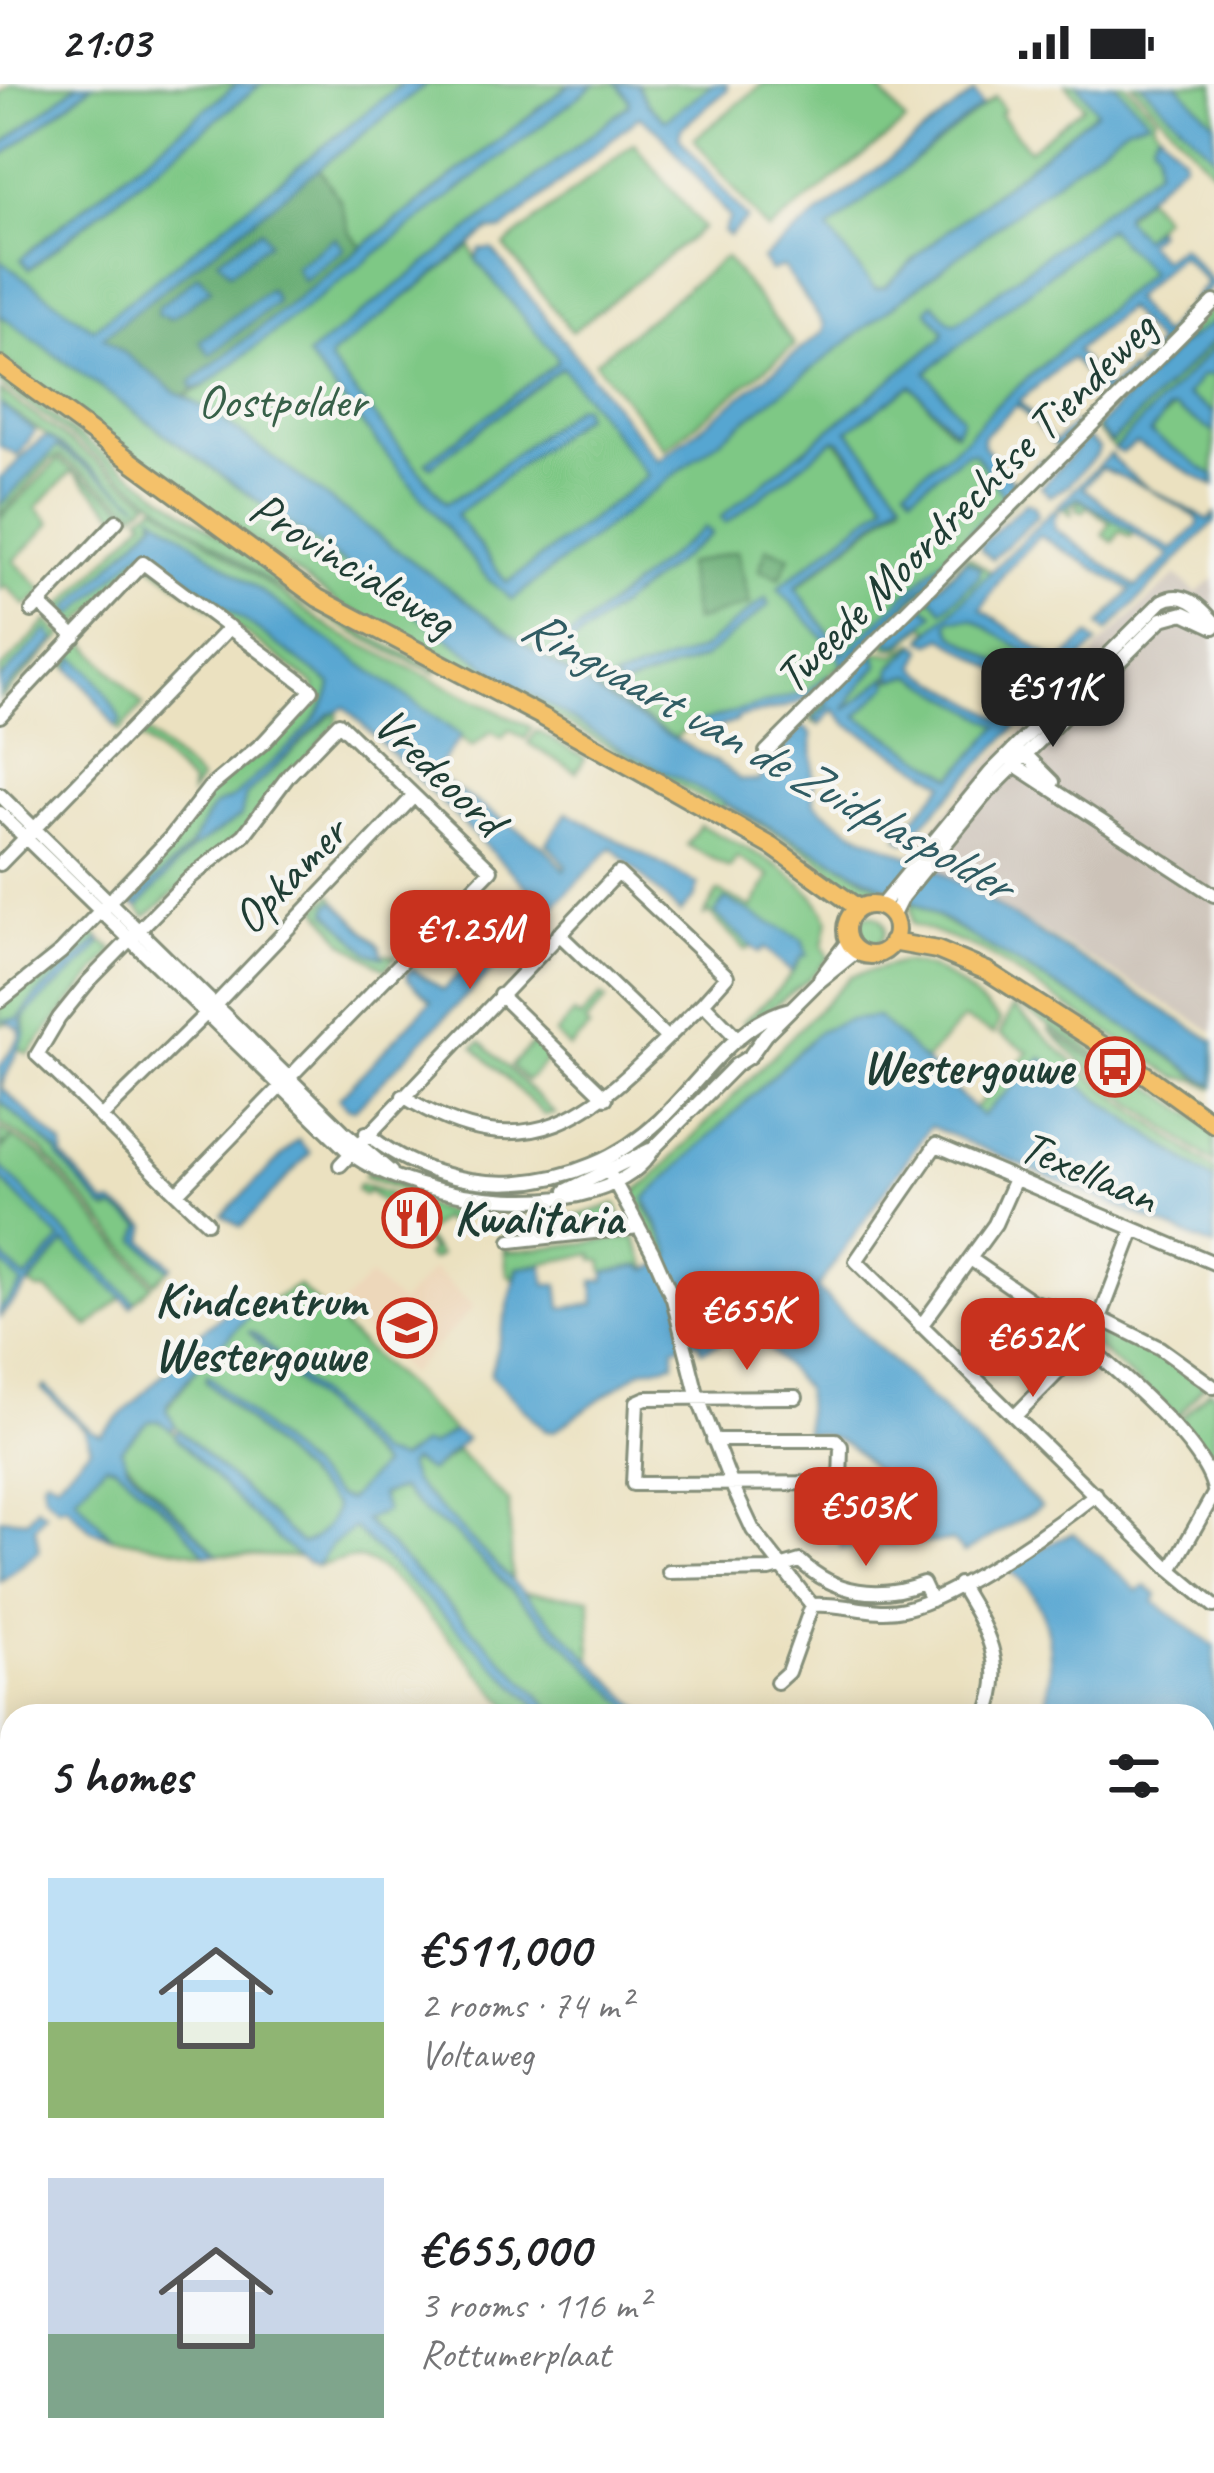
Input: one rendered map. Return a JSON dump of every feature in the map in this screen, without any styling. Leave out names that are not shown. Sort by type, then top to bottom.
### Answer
[{"type":"main road","name":"Provincialeweg","points":[[0,365],[318,598],[543,717],[773,847],[854,913]]},
{"type":"main road","points":[[890,924],[875,955],[853,946],[845,930],[854,913],[890,924],[987,971],[1183,1093],[1214,1124]]},
{"type":"street","name":"Tweede Moordrechtse Tiendeweg","points":[[766,752],[1214,302]]},
{"type":"street","points":[[75,637],[35,607],[117,521]]},
{"type":"street","points":[[0,716],[143,563],[310,686],[310,694],[263,743],[209,788],[171,837],[47,964],[0,1000]]},
{"type":"street","points":[[890,924],[898,895],[927,856],[1162,602],[1184,596],[1214,625]]},
{"type":"street","points":[[1017,758],[1162,619],[1190,615],[1214,625]]},
{"type":"street","points":[[0,864],[230,627]]},
{"type":"street","name":"Vredeoord","points":[[135,935],[191,877],[244,835],[289,775],[339,723],[491,870],[285,1080]]},
{"type":"street","points":[[1017,758],[1080,808],[1214,895]]},
{"type":"street","points":[[0,795],[30,833],[285,1080],[358,1144],[392,1173],[460,1197],[500,1202],[560,1195],[612,1177],[653,1148],[757,1050],[765,1035],[853,946]]},
{"type":"street","name":"Opkamer","points":[[103,1115],[414,796]]},
{"type":"street","points":[[0,813],[30,833]]},
{"type":"street","points":[[340,1165],[403,1096],[618,873],[727,976],[606,1098],[565,1120],[516,1132],[475,1130],[437,1118],[403,1096]]},
{"type":"street","points":[[560,934],[667,1038]]},
{"type":"street","points":[[135,935],[59,1018],[37,1055],[103,1115],[206,1222]]},
{"type":"street","points":[[500,995],[606,1098]]},
{"type":"street","points":[[703,1004],[738,1039]]},
{"type":"street","points":[[358,1144],[452,1177],[515,1184],[582,1170],[630,1146],[738,1039],[764,1017],[791,1009]]},
{"type":"street","points":[[177,1193],[285,1080]]},
{"type":"street","name":"Texellaan","points":[[921,1326],[856,1261],[936,1145],[1214,1263]]},
{"type":"street","points":[[612,1177],[658,1263],[698,1398],[730,1483],[754,1529],[812,1605],[888,1611],[931,1600],[1054,1527],[1096,1493]]},
{"type":"street","points":[[1015,1179],[972,1260],[921,1326],[1171,1570],[1214,1606]]},
{"type":"street","points":[[511,1240],[639,1227]]},
{"type":"street","points":[[1100,1318],[1134,1229]]},
{"type":"street","points":[[972,1260],[1086,1344],[1205,1464],[1214,1492],[1171,1570]]},
{"type":"street","points":[[1033,1302],[1100,1318],[1160,1348],[1213,1383]]},
{"type":"street","points":[[1015,1416],[1086,1344]]},
{"type":"street","points":[[796,1396],[646,1398],[637,1402],[633,1484],[881,1483]]},
{"type":"street","points":[[713,1441],[836,1440],[841,1446],[840,1483]]},
{"type":"street","points":[[669,1572],[770,1570],[800,1561],[821,1578],[857,1593],[892,1593],[923,1583],[931,1600]]},
{"type":"street","points":[[959,1584],[995,1650],[992,1704]]},
{"type":"street","points":[[777,1682],[788,1672],[812,1605]]},
{"type":"shaded area","points":[[1176,575],[1197,593],[1214,578],[1214,1032],[910,854],[985,767],[1092,660],[1098,647]]},
{"type":"shaded area","name":"Kindcentrum Westergouwe","points":[[433,1269],[474,1307],[409,1374],[339,1307],[370,1276],[400,1303]]},
{"type":"green space","points":[[12,84],[89,84],[0,155],[0,94]]},
{"type":"green space","points":[[93,84],[237,84],[33,248],[30,269],[261,84],[402,84],[93,330],[0,260],[0,158]]},
{"type":"green space","points":[[427,84],[570,84],[362,247],[349,232],[340,200],[319,168]]},
{"type":"green space","name":"Oostpolder","points":[[591,84],[715,84],[661,127],[641,109],[319,358],[509,594],[1135,112],[1148,118],[1114,84],[1125,84],[1156,116],[1153,123],[1159,130],[1155,135],[1162,161],[1153,183],[799,466],[835,439],[887,502],[779,588],[839,655],[842,666],[957,553],[952,550],[844,655],[794,590],[903,501],[848,430],[911,385],[956,432],[962,418],[925,372],[1108,227],[1151,271],[907,487],[967,452],[975,453],[1004,497],[967,534],[1048,457],[1051,462],[969,547],[960,545],[963,553],[840,671],[837,668],[808,691],[691,725],[675,738],[544,657],[539,661],[186,396],[205,386]],"holes":[[[701,650],[704,658],[622,687],[614,681]]]},
{"type":"green space","points":[[763,84],[875,84],[906,122],[768,231],[694,139]]},
{"type":"green space","points":[[1066,84],[1077,84],[1098,110],[925,249],[885,287],[875,289],[827,230],[995,97],[1004,110],[1000,114],[1029,150],[1084,106]]},
{"type":"green space","points":[[1132,84],[1141,84],[1214,156],[1214,172]]},
{"type":"green space","points":[[1177,84],[1214,84],[1214,122]]},
{"type":"green space","points":[[634,143],[703,228],[572,332],[504,246]]},
{"type":"green space","points":[[319,168],[340,200],[349,232],[362,247],[191,382],[194,389],[186,396],[102,336]],"holes":[[[199,275],[210,290],[167,320]]]},
{"type":"green space","points":[[1145,196],[1163,217],[1142,238],[1124,218]]},
{"type":"green space","points":[[471,246],[476,260],[558,357],[558,363],[426,463],[431,466],[562,367],[648,476],[507,583],[456,515],[584,415],[582,406],[446,503],[330,362],[330,356]]},
{"type":"green space","points":[[725,257],[795,345],[665,449],[595,362]]},
{"type":"green space","points":[[1214,306],[1214,321],[1178,347],[1101,425],[1100,431],[1112,442],[1214,340],[1214,347],[1114,449],[1095,429]]},
{"type":"green space","points":[[0,315],[502,677],[725,803],[722,810],[505,684],[342,606],[0,357]]},
{"type":"green space","points":[[0,372],[68,428],[294,589],[436,673],[320,613],[210,541],[0,383]]},
{"type":"green space","points":[[1209,373],[1214,375],[1214,413],[1187,395]]},
{"type":"green space","points":[[0,390],[150,501],[137,511],[59,456],[0,515],[0,505],[57,447],[140,504],[0,404]]},
{"type":"green space","points":[[1174,408],[1214,432],[1214,476],[1152,437],[1151,429]]},
{"type":"green space","points":[[58,460],[134,513],[121,518],[72,471],[36,508],[51,523],[14,561],[44,591],[26,606],[6,586],[0,590],[0,519]]},
{"type":"green space","points":[[1074,497],[1134,531],[1130,537],[1120,531],[1113,542],[1103,535],[1110,523],[1088,506],[1083,512],[1077,509],[1079,503],[1071,504],[1071,514],[1062,508]]},
{"type":"green space","points":[[156,505],[331,629],[532,728],[525,739],[510,730],[502,738],[491,732],[472,747],[152,516],[156,519],[69,609],[73,614],[142,550],[148,550],[331,683],[327,700],[307,730],[236,796],[215,806],[190,846],[133,905],[123,895],[156,861],[211,789],[315,693],[314,684],[144,559],[76,627],[56,612],[145,520],[141,515]]},
{"type":"green space","points":[[767,548],[790,556],[780,578],[759,570]]},
{"type":"green space","points":[[737,551],[750,604],[694,621],[686,564]]},
{"type":"green space","points":[[968,556],[992,573],[923,639],[929,629],[925,625],[902,646],[885,646],[884,639],[918,603],[929,601],[928,596]]},
{"type":"green space","points":[[951,619],[973,619],[1055,668],[1038,686],[953,634]]},
{"type":"green space","points":[[48,621],[63,636],[0,700],[0,694],[54,642],[48,630],[0,680],[0,670]]},
{"type":"green space","points":[[83,640],[143,705],[120,731],[115,727],[121,721],[97,679],[74,657],[70,669],[61,663]]},
{"type":"green space","points":[[916,642],[891,674],[847,712],[852,696],[878,665],[819,712],[814,718],[820,725],[812,722],[811,714],[872,651],[895,655]]},
{"type":"green space","points":[[913,675],[1000,726],[953,777],[856,716],[890,680]]},
{"type":"green space","points":[[338,709],[337,722],[241,835],[146,917],[138,907],[191,850],[240,817],[246,795]]},
{"type":"green space","points":[[143,729],[200,780],[191,794],[191,784],[143,740],[132,740]]},
{"type":"green space","points":[[537,731],[585,758],[576,772],[528,743]]},
{"type":"green space","points":[[728,807],[884,888],[852,888],[812,855]]},
{"type":"green space","points":[[700,825],[790,875],[819,903],[828,920],[823,946],[829,958],[747,1026],[743,1022],[791,974],[802,952],[802,940],[715,913],[752,946],[746,950],[708,912],[703,917],[718,891],[752,908],[770,876],[737,857],[730,868],[687,845]]},
{"type":"green space","points":[[332,894],[336,901],[328,911],[369,953],[396,956],[385,969],[344,942],[318,908]]},
{"type":"green space","points":[[911,902],[1143,1037],[1214,1089],[1176,1077],[981,950],[912,924]]},
{"type":"green space","points":[[870,915],[885,930],[870,945],[855,930]]},
{"type":"green space","points":[[88,928],[100,939],[36,997],[34,1005],[102,941],[114,950],[28,1054],[18,1048],[25,1034],[25,1016],[32,1007],[18,1020],[0,1025],[0,1004]]},
{"type":"green space","points":[[946,960],[1022,999],[1128,1071],[1124,1076],[986,983],[946,965]]},
{"type":"green space","points":[[903,962],[932,969],[967,991],[1000,1020],[994,1034],[963,1019],[924,1062],[878,1017],[645,1205],[671,1252],[666,1262],[629,1196],[650,1181],[851,976]]},
{"type":"green space","points":[[601,996],[606,1000],[585,1023],[589,1028],[569,1048],[555,1034]]},
{"type":"green space","points":[[1013,1007],[1091,1078],[1214,1170],[1214,1181],[1042,1058],[982,1117],[974,1109],[1029,1052],[1000,1034]]},
{"type":"green space","points":[[1048,1029],[1123,1080],[1130,1072],[1214,1130],[1214,1163],[1094,1074]]},
{"type":"green space","points":[[481,1042],[555,1114],[544,1115],[474,1047]]},
{"type":"green space","points":[[533,1043],[549,1058],[527,1081],[511,1066]]},
{"type":"green space","points":[[0,1101],[58,1153],[108,1211],[115,1209],[142,1226],[137,1240],[169,1269],[155,1282],[42,1150],[0,1124]]},
{"type":"green space","points":[[0,1129],[41,1155],[152,1285],[134,1302],[0,1166],[0,1151],[14,1138],[0,1147]]},
{"type":"green space","points":[[367,1171],[491,1211],[411,1193],[364,1176]]},
{"type":"green space","points":[[0,1178],[62,1240],[26,1279],[0,1254]]},
{"type":"green space","points":[[359,1184],[462,1217],[456,1231],[441,1218],[423,1236],[439,1256],[430,1260],[426,1256],[431,1250],[388,1208],[392,1204],[369,1191],[364,1195],[356,1190]]},
{"type":"green space","points":[[616,1204],[622,1219],[505,1227],[508,1252],[635,1237],[648,1269],[640,1265],[604,1272],[602,1261],[594,1260],[593,1254],[517,1268],[513,1279],[507,1274],[501,1220],[580,1215]]},
{"type":"green space","points":[[65,1243],[122,1297],[89,1327],[46,1290],[30,1284]]},
{"type":"green space","points":[[0,1261],[23,1284],[0,1310]]},
{"type":"green space","points":[[298,1285],[453,1431],[431,1447],[422,1444],[399,1460],[379,1456],[251,1334],[381,1467],[348,1500],[336,1496],[207,1376],[206,1381],[335,1506],[323,1530],[302,1545],[175,1426],[166,1410],[196,1369],[254,1311]]},
{"type":"green space","points":[[1057,1312],[1115,1333],[1204,1385],[1177,1417]]},
{"type":"green space","points":[[1210,1389],[1214,1393],[1211,1470],[1176,1424]]},
{"type":"green space","points":[[149,1421],[159,1421],[171,1430],[299,1557],[217,1554],[121,1456],[121,1449]]},
{"type":"green space","points":[[457,1451],[509,1502],[512,1581],[413,1482],[407,1465],[412,1461],[429,1472]]},
{"type":"green space","points":[[106,1464],[115,1466],[171,1515],[206,1554],[111,1537],[75,1496]]},
{"type":"green space","points":[[400,1489],[452,1531],[626,1704],[547,1704],[363,1519],[385,1511],[379,1496]]},
{"type":"green space","points":[[354,1527],[535,1704],[507,1704],[419,1605],[378,1568],[358,1559],[317,1566],[331,1545]]},
{"type":"green space","points":[[523,1592],[590,1598],[591,1660]]},
{"type":"water","points":[[78,84],[93,84],[0,158],[0,146]]},
{"type":"water","points":[[237,84],[261,84],[29,269],[21,259],[33,248]]},
{"type":"water","points":[[402,84],[427,84],[103,337],[521,642],[740,780],[758,781],[802,726],[812,734],[814,802],[857,833],[936,869],[1214,1041],[1214,1086],[1143,1037],[910,900],[620,748],[502,677],[0,315],[0,260],[93,329]]},
{"type":"water","points":[[570,84],[595,84],[206,385],[193,389],[191,382]]},
{"type":"water","points":[[617,84],[637,84],[647,103],[665,120],[713,84],[727,84],[727,90],[681,128],[679,137],[747,219],[729,236],[723,232],[730,218],[660,132],[639,116],[503,230],[489,230],[330,357],[446,503],[582,406],[584,415],[456,515],[507,583],[648,476],[562,367],[431,466],[426,462],[558,362],[476,260],[480,250],[492,249],[658,461],[823,332],[824,324],[783,267],[770,271],[762,259],[974,93],[982,106],[828,230],[875,289],[885,287],[925,249],[1097,111],[1077,84],[1114,84],[1149,119],[1127,126],[512,600],[488,579],[307,356],[629,105]]},
{"type":"water","points":[[1141,84],[1177,84],[1214,122],[1214,156]]},
{"type":"water","points":[[1159,130],[1183,162],[1124,218],[1142,238],[1154,228],[1157,232],[1146,242],[1162,260],[1181,246],[1214,284],[1189,310],[1186,307],[1207,283],[1180,255],[1132,299],[1162,336],[1179,313],[1183,316],[1162,347],[1139,369],[1136,366],[1157,344],[1126,308],[1076,351],[1107,390],[1131,370],[1135,373],[1087,421],[1083,417],[1103,394],[1071,358],[1019,401],[1055,442],[1076,422],[1081,427],[1058,448],[1017,405],[983,436],[983,445],[1014,483],[1041,460],[1046,463],[970,539],[967,535],[1004,497],[975,453],[967,452],[912,494],[906,486],[1150,272],[1108,228],[926,372],[962,418],[956,432],[911,385],[848,430],[903,498],[795,587],[844,654],[952,550],[957,553],[842,667],[839,655],[778,588],[887,502],[841,441],[835,439],[732,519],[725,523],[721,517],[941,339],[944,331],[927,310],[933,303],[950,322],[957,323],[1157,169],[1152,140]]},
{"type":"water","points":[[261,230],[269,242],[230,273],[218,259]]},
{"type":"water","points":[[335,237],[344,249],[303,281],[295,267]]},
{"type":"water","points":[[199,275],[211,289],[172,318],[157,315],[158,307]]},
{"type":"water","points":[[270,289],[277,302],[210,355],[200,341]]},
{"type":"water","points":[[1214,321],[1214,340],[1111,442],[1100,425],[1178,347]]},
{"type":"water","points":[[1214,347],[1214,375],[1201,376],[1187,395],[1214,413],[1214,432],[1174,408],[1150,433],[1214,476],[1214,486],[1136,443],[1122,453],[1114,449]]},
{"type":"water","points":[[0,404],[35,431],[18,456],[0,446]]},
{"type":"water","points":[[48,437],[140,504],[57,447],[0,505],[0,479]]},
{"type":"water","points":[[1087,438],[1099,448],[1097,454],[1068,485],[1050,496],[1041,487]]},
{"type":"water","points":[[1110,454],[1142,483],[1208,520],[1214,514],[1214,522],[1107,632],[1100,625],[1131,590],[1039,535],[1004,573],[981,609],[1060,663],[1089,635],[1097,643],[905,842],[898,837],[945,783],[847,724],[834,709],[820,725],[814,718],[865,661],[876,656],[878,665],[845,710],[888,676],[889,685],[857,716],[953,777],[999,726],[913,675],[893,679],[891,669],[917,644],[923,649],[916,665],[920,671],[1004,720],[1031,691],[943,637],[932,643],[923,639],[1053,510],[1058,512],[1055,529],[1136,587],[1170,556],[1078,497],[1057,507]],"holes":[[[1101,468],[1146,487],[1196,517],[1199,524],[1173,550],[1143,533],[1083,488]],[[951,619],[973,619],[1054,669],[1037,686],[953,634]]]},
{"type":"water","points":[[1026,502],[1034,506],[1037,516],[992,559],[981,545]]},
{"type":"water","points":[[154,514],[461,736],[433,774],[544,847],[565,870],[567,866],[547,843],[567,812],[698,885],[694,898],[680,913],[612,847],[355,1109],[347,1108],[339,1098],[431,1001],[407,973],[413,969],[443,990],[535,895],[345,707],[329,714],[246,795],[241,816],[191,850],[138,907],[133,905],[190,847],[214,807],[238,794],[306,729],[327,699],[331,684],[148,550],[142,550],[74,615],[68,609],[156,520]]},
{"type":"water","points":[[705,527],[711,534],[569,646],[562,643]]},
{"type":"water","points":[[966,560],[980,568],[979,576],[943,610],[930,595]]},
{"type":"water","points":[[766,598],[769,605],[704,658],[622,687],[613,680],[701,650]]},
{"type":"water","points":[[921,605],[934,614],[903,642],[892,645],[888,638]]},
{"type":"water","points":[[48,630],[55,640],[0,694],[0,680]]},
{"type":"water","points":[[74,657],[112,703],[121,721],[115,727],[70,669]]},
{"type":"water","points":[[829,675],[820,688],[788,706],[696,734],[690,725],[808,691]]},
{"type":"water","points":[[725,899],[802,940],[807,955],[791,972],[765,948],[759,953],[715,913]]},
{"type":"water","points":[[336,901],[380,946],[383,957],[369,953],[328,911]]},
{"type":"water","points":[[100,939],[85,961],[25,1016],[25,1034],[1,1087],[63,1146],[63,1157],[105,1204],[114,1204],[147,1226],[144,1240],[172,1266],[169,1269],[137,1240],[142,1226],[115,1209],[104,1209],[58,1152],[0,1101],[0,1067],[20,1036],[19,1029],[4,1020],[18,1019],[35,997]]},
{"type":"water","points":[[878,1017],[982,1116],[1042,1058],[1214,1181],[1214,1247],[930,1126],[817,1288],[1041,1507],[964,1553],[952,1541],[841,1548],[833,1521],[916,1520],[919,1509],[845,1443],[806,1433],[805,1389],[765,1344],[742,1345],[740,1334],[702,1351],[698,1341],[674,1347],[674,1363],[642,1370],[554,1431],[546,1431],[490,1375],[518,1268],[543,1265],[546,1285],[558,1285],[561,1308],[595,1304],[593,1281],[605,1280],[605,1272],[639,1266],[647,1270],[670,1260],[671,1252],[645,1199],[820,1030],[848,1020]]},
{"type":"water","points":[[298,1140],[310,1153],[241,1227],[223,1215]]},
{"type":"water","points":[[0,1166],[134,1302],[131,1306],[65,1243],[0,1317],[0,1310],[22,1284],[0,1261],[0,1254],[26,1279],[61,1240],[0,1178]]},
{"type":"water","points":[[243,1298],[254,1311],[167,1404],[175,1426],[171,1430],[159,1421],[149,1421],[121,1449],[127,1466],[217,1554],[206,1554],[171,1515],[115,1466],[106,1464],[75,1496],[111,1537],[91,1530],[66,1505],[58,1507],[44,1494],[46,1477],[57,1482],[91,1447],[84,1429],[42,1389],[45,1386],[101,1435],[173,1364],[185,1345]]},
{"type":"water","points":[[248,1331],[379,1455],[399,1460],[453,1431],[466,1439],[429,1472],[412,1461],[407,1466],[413,1482],[635,1704],[626,1704],[453,1532],[401,1489],[380,1495],[386,1511],[364,1520],[547,1704],[535,1704],[354,1528],[331,1545],[317,1566],[304,1560],[175,1436],[178,1429],[301,1544],[323,1530],[335,1506],[206,1380],[208,1375],[336,1496],[348,1500],[381,1466]]},
{"type":"water","points":[[37,1507],[45,1513],[35,1527],[39,1551],[0,1582],[0,1518],[27,1520]]},
{"type":"water","points":[[1073,1533],[1138,1591],[1146,1586],[1157,1595],[1154,1602],[1214,1646],[1214,1704],[1046,1704],[1050,1657],[1043,1617],[1024,1583],[1008,1570]]},
{"type":"place","name":"Westergouwe","points":[[1115,1067]]},
{"type":"place","name":"Kwalitaria","points":[[412,1218]]},
{"type":"place","name":"Kindcentrum Westergouwe","points":[[407,1328]]},
{"type":"water label","name":"Ringvaart van de Zuidplaspolder","points":[[767,754]]}]
